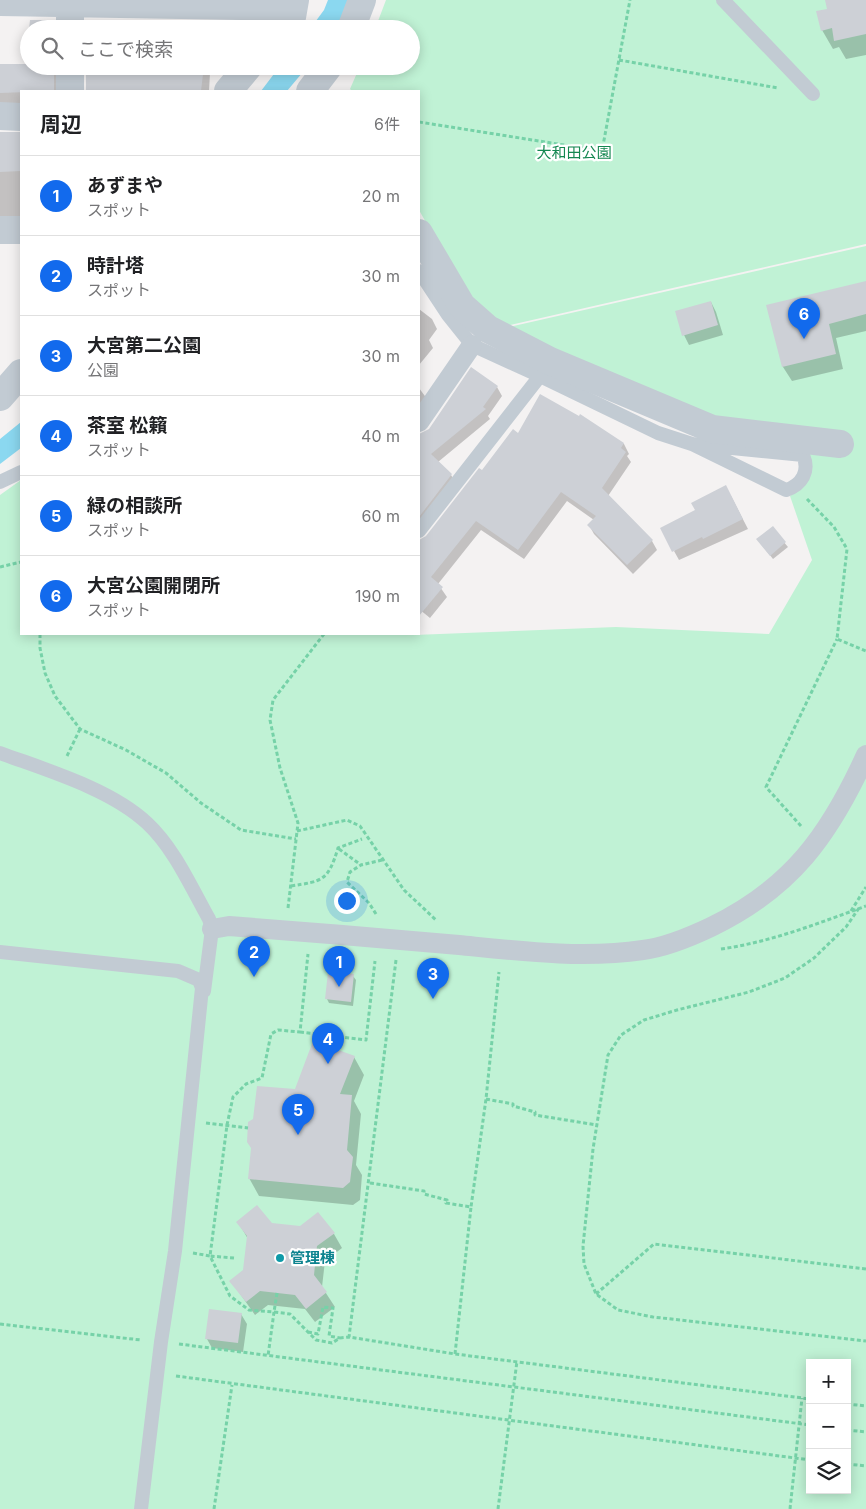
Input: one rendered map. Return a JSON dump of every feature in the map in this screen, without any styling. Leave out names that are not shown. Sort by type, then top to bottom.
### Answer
[{"type":"street","points":[[354,20],[362,0]]},
{"type":"street","points":[[0,2],[70,16],[110,2],[291,16]]},
{"type":"street","points":[[70,75],[70,90]]},
{"type":"street","points":[[229,90],[241,75]]},
{"type":"street","points":[[0,116],[20,117]]},
{"type":"street","points":[[0,230],[20,230]]},
{"type":"street","points":[[420,235],[462,306],[488,329],[550,361],[712,430],[840,444]]},
{"type":"street","points":[[420,421],[472,345]]},
{"type":"street","points":[[0,396],[20,374]]},
{"type":"street","points":[[212,929],[229,926],[501,949],[597,954],[645,950],[690,938],[729,918],[766,894],[794,870],[816,843],[846,799],[866,755]]},
{"type":"lane","points":[[722,0],[813,94]]},
{"type":"lane","points":[[420,276],[472,345],[658,433],[692,444],[786,490],[793,488],[804,477],[806,470],[803,455],[692,444]]},
{"type":"lane","points":[[421,525],[540,376]]},
{"type":"lane","points":[[0,482],[20,472]]},
{"type":"lane","points":[[0,753],[58,774],[127,806],[149,824],[168,849],[209,919],[212,929],[175,1250],[161,1342],[141,1509]]},
{"type":"lane","points":[[0,952],[178,971],[199,980],[203,997]]},
{"type":"path","points":[[420,122],[602,151],[630,0]]},
{"type":"path","points":[[619,60],[813,94]]},
{"type":"path","points":[[793,488],[814,504],[834,528],[846,549],[837,639],[766,787],[816,843]]},
{"type":"path","points":[[0,567],[20,562]]},
{"type":"path","points":[[40,635],[40,648],[45,673],[55,696],[80,730],[126,750],[166,773],[201,803],[241,830],[296,839]]},
{"type":"path","points":[[286,930],[298,823],[280,768],[270,720],[273,700],[323,635]]},
{"type":"path","points":[[837,639],[866,651]]},
{"type":"path","points":[[58,774],[80,730]]},
{"type":"path","points":[[297,832],[347,820],[360,826],[404,890],[460,945]]},
{"type":"path","points":[[338,848],[362,839]]},
{"type":"path","points":[[291,886],[318,882],[332,868],[338,848]]},
{"type":"path","points":[[338,848],[361,866]]},
{"type":"path","points":[[375,938],[381,923],[369,903],[347,882],[350,872],[361,866],[382,860]]},
{"type":"path","points":[[850,912],[866,887]]},
{"type":"path","points":[[690,938],[697,946],[715,950],[741,946],[866,906]]},
{"type":"path","points":[[859,908],[846,927],[814,958],[785,978],[749,992],[644,1020],[621,1035],[608,1055],[597,1125],[583,1246],[584,1264],[596,1294],[618,1310],[653,1317],[866,1341]]},
{"type":"path","points":[[349,1337],[370,1184],[398,940]]},
{"type":"path","points":[[454,1354],[486,1099],[501,949]]},
{"type":"path","points":[[300,1032],[308,953],[316,954]]},
{"type":"path","points":[[340,1338],[332,1343],[316,1340],[290,1314],[248,1310],[230,1296],[210,1256],[227,1125],[233,1097],[246,1084],[262,1078],[270,1034],[278,1030],[366,1040],[376,961],[367,960]]},
{"type":"path","points":[[486,1099],[513,1104],[513,1106],[535,1112],[535,1115],[597,1125]]},
{"type":"path","points":[[189,1121],[248,1128]]},
{"type":"path","points":[[370,1184],[424,1191],[424,1194],[447,1200],[446,1203],[471,1207]]},
{"type":"path","points":[[596,1294],[654,1244],[866,1269]]},
{"type":"path","points":[[175,1250],[234,1258]]},
{"type":"path","points":[[268,1356],[277,1293]]},
{"type":"path","points":[[307,1332],[318,1334],[323,1306],[334,1308],[329,1336],[349,1337],[454,1354],[806,1398]]},
{"type":"path","points":[[0,1324],[161,1342],[806,1425]]},
{"type":"path","points":[[498,1509],[517,1361]]},
{"type":"path","points":[[158,1373],[806,1459]]},
{"type":"path","points":[[214,1509],[232,1384]]},
{"type":"path","points":[[790,1509],[802,1398]]},
{"type":"path","points":[[851,1404],[866,1406]]},
{"type":"path","points":[[851,1430],[866,1432]]},
{"type":"path","points":[[851,1464],[866,1466]]},
{"type":"green space","name":"大和田公園","points":[[386,0],[866,0],[866,244],[506,326],[472,305],[420,212],[420,90],[350,89],[356,75],[420,75],[420,20],[378,20]]},
{"type":"green space","points":[[866,246],[866,1509],[0,1509],[0,495],[20,481],[20,635],[420,635],[616,627],[769,634],[812,560],[790,496],[805,484],[811,473],[809,454],[710,420],[505,328]]},
{"type":"water","points":[[328,0],[351,0],[343,20],[317,20]]},
{"type":"water","points":[[273,75],[300,75],[288,90],[262,90]]},
{"type":"water","points":[[20,423],[20,449],[0,464],[0,439]]},
{"type":"building","points":[[825,0],[866,0],[866,34],[834,41],[832,28],[821,31],[816,11],[827,9]]},
{"type":"building","points":[[0,64],[20,64],[20,75],[54,75],[54,90],[20,90],[20,92],[0,93]]},
{"type":"building","points":[[86,75],[203,75],[201,90],[86,90]]},
{"type":"building","points":[[0,132],[20,132],[20,171],[0,172]]},
{"type":"building","points":[[866,281],[866,314],[829,324],[836,354],[782,367],[766,305]]},
{"type":"building","points":[[711,301],[718,325],[682,336],[675,311]]},
{"type":"building","points":[[471,367],[498,386],[483,407],[486,409],[431,454],[452,474],[420,516],[420,434],[429,429]]},
{"type":"building","points":[[540,394],[579,416],[580,414],[624,443],[621,448],[626,452],[602,488],[653,540],[627,565],[587,525],[596,516],[561,492],[518,550],[476,521],[431,577],[443,587],[420,615],[420,539],[426,536],[479,468],[482,470],[513,429],[518,433]]},
{"type":"building","points":[[726,485],[743,519],[672,552],[660,528],[695,510],[691,503]]},
{"type":"building","points":[[773,526],[786,542],[770,556],[756,539]]},
{"type":"building","points":[[328,972],[354,974],[351,1002],[325,999]]},
{"type":"building","points":[[313,1041],[355,1056],[340,1094],[352,1095],[347,1150],[353,1157],[350,1182],[343,1188],[248,1179],[251,1148],[247,1142],[248,1122],[253,1119],[257,1086],[295,1089]]},
{"type":"building","name":"管理棟","points":[[257,1205],[272,1223],[300,1226],[318,1212],[335,1233],[317,1246],[314,1275],[327,1292],[306,1309],[295,1295],[260,1291],[246,1302],[229,1281],[243,1270],[247,1236],[236,1222]]},
{"type":"building","points":[[209,1309],[242,1313],[238,1343],[205,1339]]},
{"type":"place","name":"大宮公園開閉所","points":[[804,339]]},
{"type":"place","name":"時計塔","points":[[254,977]]},
{"type":"place","name":"あずまや","points":[[339,987]]},
{"type":"place","name":"大宮第二公園","points":[[433,999]]},
{"type":"place","name":"茶室 松籟","points":[[328,1064]]},
{"type":"place","name":"緑の相談所","points":[[298,1135]]},
{"type":"place","name":"管理棟","points":[[280,1258]]}]
